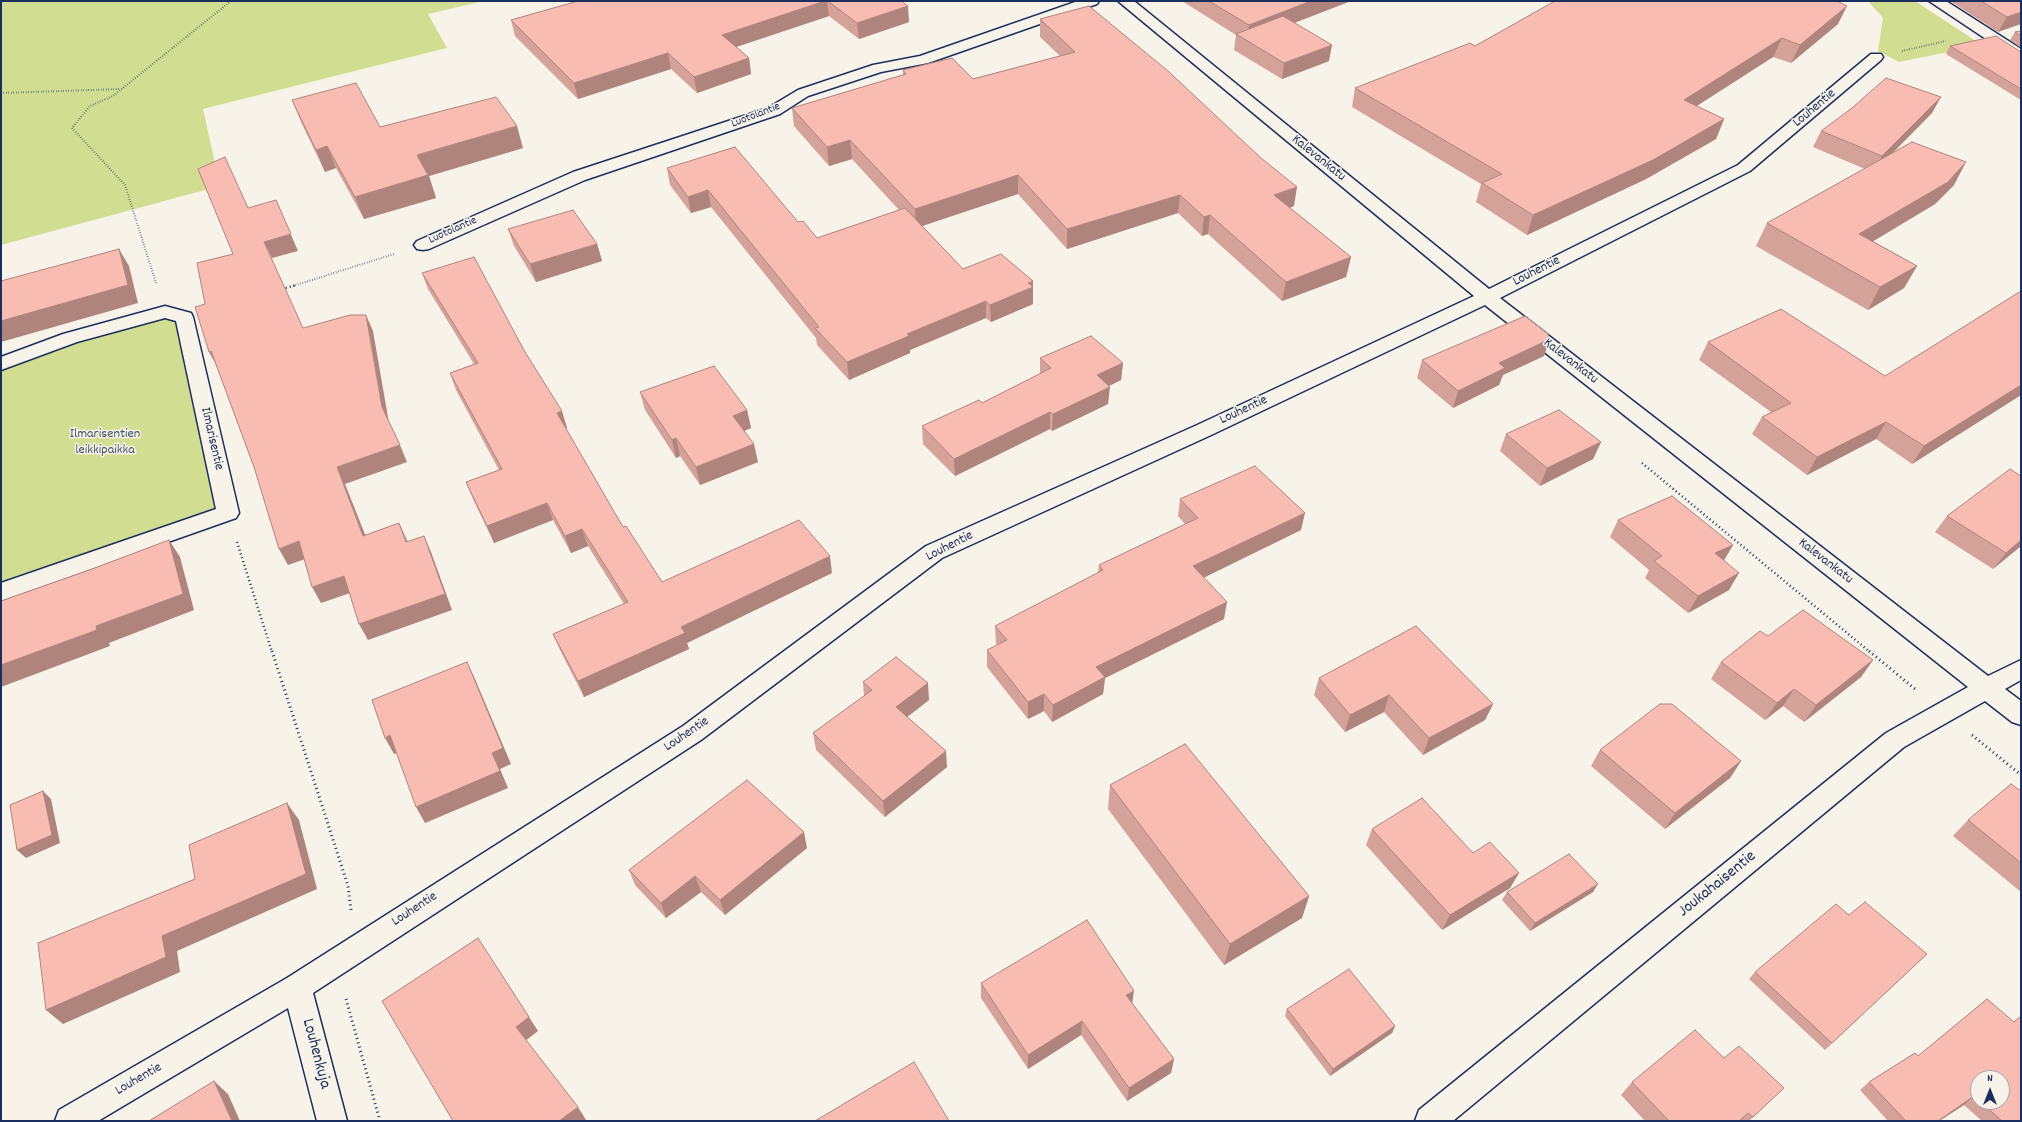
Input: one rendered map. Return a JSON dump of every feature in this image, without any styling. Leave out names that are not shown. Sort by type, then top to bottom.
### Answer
[{"type":"street","name":"Luotolantie","points":[[423,245],[579,176],[774,111],[803,93],[878,68],[923,60],[1092,1]]},
{"type":"street","name":"Kalevankatu","points":[[1125,1],[1487,297],[2021,715]]},
{"type":"street","points":[[1936,1],[2021,56]]},
{"type":"street","name":"Louhentie","points":[[70,1121],[297,987],[692,733],[934,552],[1202,431],[1487,297],[1744,168],[1876,57]]},
{"type":"street","points":[[1,364],[70,338],[166,312]]},
{"type":"street","name":"Ilmarisentie","points":[[166,312],[184,317],[228,513]]},
{"type":"street","points":[[1,592],[228,513]]},
{"type":"street","name":"Joukahaisentie","points":[[1430,1121],[1895,740],[2021,669]]},
{"type":"street","name":"Louhenkuja","points":[[297,987],[332,1121]]},
{"type":"path","points":[[166,312],[125,185],[72,128],[90,106],[113,96],[231,1]]},
{"type":"path","points":[[1876,57],[1984,32]]},
{"type":"path","points":[[1,93],[122,89]]},
{"type":"path","points":[[279,289],[423,245]]},
{"type":"path","points":[[228,513],[348,886],[356,948],[346,999],[380,1121]]},
{"type":"green space","points":[[1,1],[484,1],[428,14],[447,48],[203,109],[220,186],[1,245]]},
{"type":"green space","points":[[1868,1],[1915,1],[1982,45],[1899,62],[1878,51],[1883,18]]},
{"type":"green space","name":"Ilmarisentien leikkipaikka","points":[[165,312],[184,317],[228,513],[1,592],[1,364]]},
{"type":"building","points":[[578,1],[825,1],[722,35],[749,58],[694,77],[668,53],[574,83],[511,20]]},
{"type":"building","points":[[828,1],[901,1],[908,6],[857,23]]},
{"type":"building","points":[[1209,1],[1311,1],[1249,25]]},
{"type":"building","points":[[1555,1],[1837,1],[1847,6],[1800,45],[1782,38],[1684,100],[1724,119],[1653,160],[1533,215],[1482,183],[1502,174],[1355,88],[1470,43],[1475,46]]},
{"type":"building","points":[[1981,1],[2021,1],[2021,12],[2007,17]]},
{"type":"building","points":[[1089,6],[1168,71],[1261,158],[1297,187],[1274,195],[1351,257],[1286,282],[1210,215],[1204,217],[1180,195],[1067,229],[1018,175],[915,209],[850,140],[827,147],[792,108],[906,74],[903,70],[952,58],[973,79],[1075,52],[1040,19]]},
{"type":"building","points":[[1283,16],[1332,45],[1284,63],[1236,34]]},
{"type":"building","points":[[2021,31],[2021,36],[2015,32]]},
{"type":"building","points":[[1996,36],[2021,52],[2021,89],[1950,46]]},
{"type":"building","points":[[1886,78],[1941,97],[1882,156],[1821,131],[1852,108]]},
{"type":"building","points":[[356,83],[380,127],[496,97],[517,126],[417,155],[428,175],[355,197],[327,146],[316,150],[292,100]]},
{"type":"building","points":[[1912,142],[1966,162],[1948,182],[1859,234],[1917,266],[1880,287],[1767,223]]},
{"type":"building","points":[[735,147],[798,222],[803,221],[817,238],[905,208],[963,269],[1001,254],[1033,281],[1028,283],[1033,287],[990,305],[986,301],[907,334],[909,336],[847,362],[815,328],[819,327],[708,190],[688,197],[667,168]]},
{"type":"building","points":[[225,157],[248,208],[276,200],[291,234],[264,242],[303,328],[350,315],[366,315],[382,407],[400,445],[337,467],[363,536],[399,523],[406,542],[424,536],[445,594],[359,624],[344,576],[312,587],[299,541],[279,549],[254,467],[211,351],[209,352],[195,307],[205,304],[197,263],[233,254],[198,169]]},
{"type":"building","points":[[573,210],[597,244],[530,264],[508,229]]},
{"type":"building","points":[[119,249],[128,285],[1,321],[1,281]]},
{"type":"building","points":[[474,257],[525,352],[562,411],[557,413],[623,527],[626,526],[662,582],[799,520],[830,556],[681,627],[685,633],[578,681],[553,634],[628,602],[582,529],[565,536],[547,503],[487,526],[466,482],[502,469],[450,373],[478,363],[422,273]]},
{"type":"building","points":[[2021,291],[2021,385],[1924,446],[1886,422],[1817,457],[1762,417],[1791,403],[1708,342],[1781,309],[1885,376]]},
{"type":"building","points":[[1525,316],[1548,334],[1550,339],[1499,363],[1505,368],[1458,391],[1422,360]]},
{"type":"building","points":[[1091,336],[1123,363],[1097,375],[1110,387],[1053,414],[1050,412],[954,459],[922,426],[979,400],[982,403],[1051,368],[1040,358]]},
{"type":"building","points":[[714,366],[747,410],[733,416],[754,444],[696,467],[676,438],[672,440],[640,392]]},
{"type":"building","points":[[1559,410],[1601,442],[1547,468],[1506,434]]},
{"type":"building","points":[[1255,466],[1305,513],[1193,566],[1227,602],[1096,667],[1105,677],[1053,705],[1044,694],[1028,702],[987,650],[1007,640],[995,626],[1103,570],[1099,565],[1198,518],[1180,499]]},
{"type":"building","points":[[2010,469],[2021,476],[2021,540],[2006,553],[1947,516]]},
{"type":"building","points":[[1672,496],[1733,545],[1715,553],[1739,573],[1698,596],[1654,561],[1662,556],[1618,520]]},
{"type":"building","points":[[169,540],[183,594],[96,626],[97,630],[1,665],[1,601]]},
{"type":"building","points":[[1803,610],[1873,660],[1816,705],[1794,689],[1777,703],[1721,662],[1760,631],[1768,636]]},
{"type":"building","points":[[1416,626],[1493,704],[1429,738],[1389,695],[1350,715],[1319,678]]},
{"type":"building","points":[[896,657],[928,683],[896,707],[946,751],[883,801],[813,733],[872,690],[863,682]]},
{"type":"building","points":[[467,662],[503,748],[492,753],[500,771],[416,807],[390,735],[385,738],[372,700]]},
{"type":"building","points":[[1660,704],[1672,704],[1741,761],[1675,813],[1600,750]]},
{"type":"building","points":[[1185,744],[1309,896],[1230,944],[1110,785]]},
{"type":"building","points":[[747,780],[804,832],[720,900],[695,876],[661,903],[629,870]]},
{"type":"building","points":[[2011,784],[2021,791],[2021,863],[1968,820]]},
{"type":"building","points":[[43,791],[52,835],[17,850],[10,805]]},
{"type":"building","points":[[1422,798],[1473,853],[1490,842],[1519,873],[1450,915],[1372,829]]},
{"type":"building","points":[[287,803],[306,874],[162,936],[166,957],[46,1010],[38,943],[195,879],[189,845]]},
{"type":"building","points":[[1569,854],[1598,884],[1535,923],[1507,892]]},
{"type":"building","points":[[1865,902],[1927,954],[1832,1043],[1755,972],[1836,904],[1849,915]]},
{"type":"building","points":[[1087,920],[1134,991],[1126,995],[1174,1059],[1129,1088],[1082,1021],[1028,1055],[981,983]]},
{"type":"building","points":[[478,938],[529,1017],[516,1027],[578,1107],[559,1121],[453,1121],[382,1001]]},
{"type":"building","points":[[1349,969],[1395,1026],[1333,1069],[1287,1009]]},
{"type":"building","points":[[1987,999],[2014,1022],[2021,1016],[2021,1121],[2002,1121],[1990,1110],[2010,1110],[2010,1070],[1970,1070],[1970,1099],[1938,1121],[1906,1121],[1869,1082],[1915,1053],[1918,1056]]},
{"type":"building","points":[[1695,1030],[1724,1058],[1739,1046],[1784,1088],[1753,1117],[1748,1113],[1739,1121],[1669,1121],[1632,1082]]},
{"type":"building","points":[[914,1062],[949,1121],[815,1121]]},
{"type":"building","points":[[214,1081],[232,1121],[149,1121]]}]
